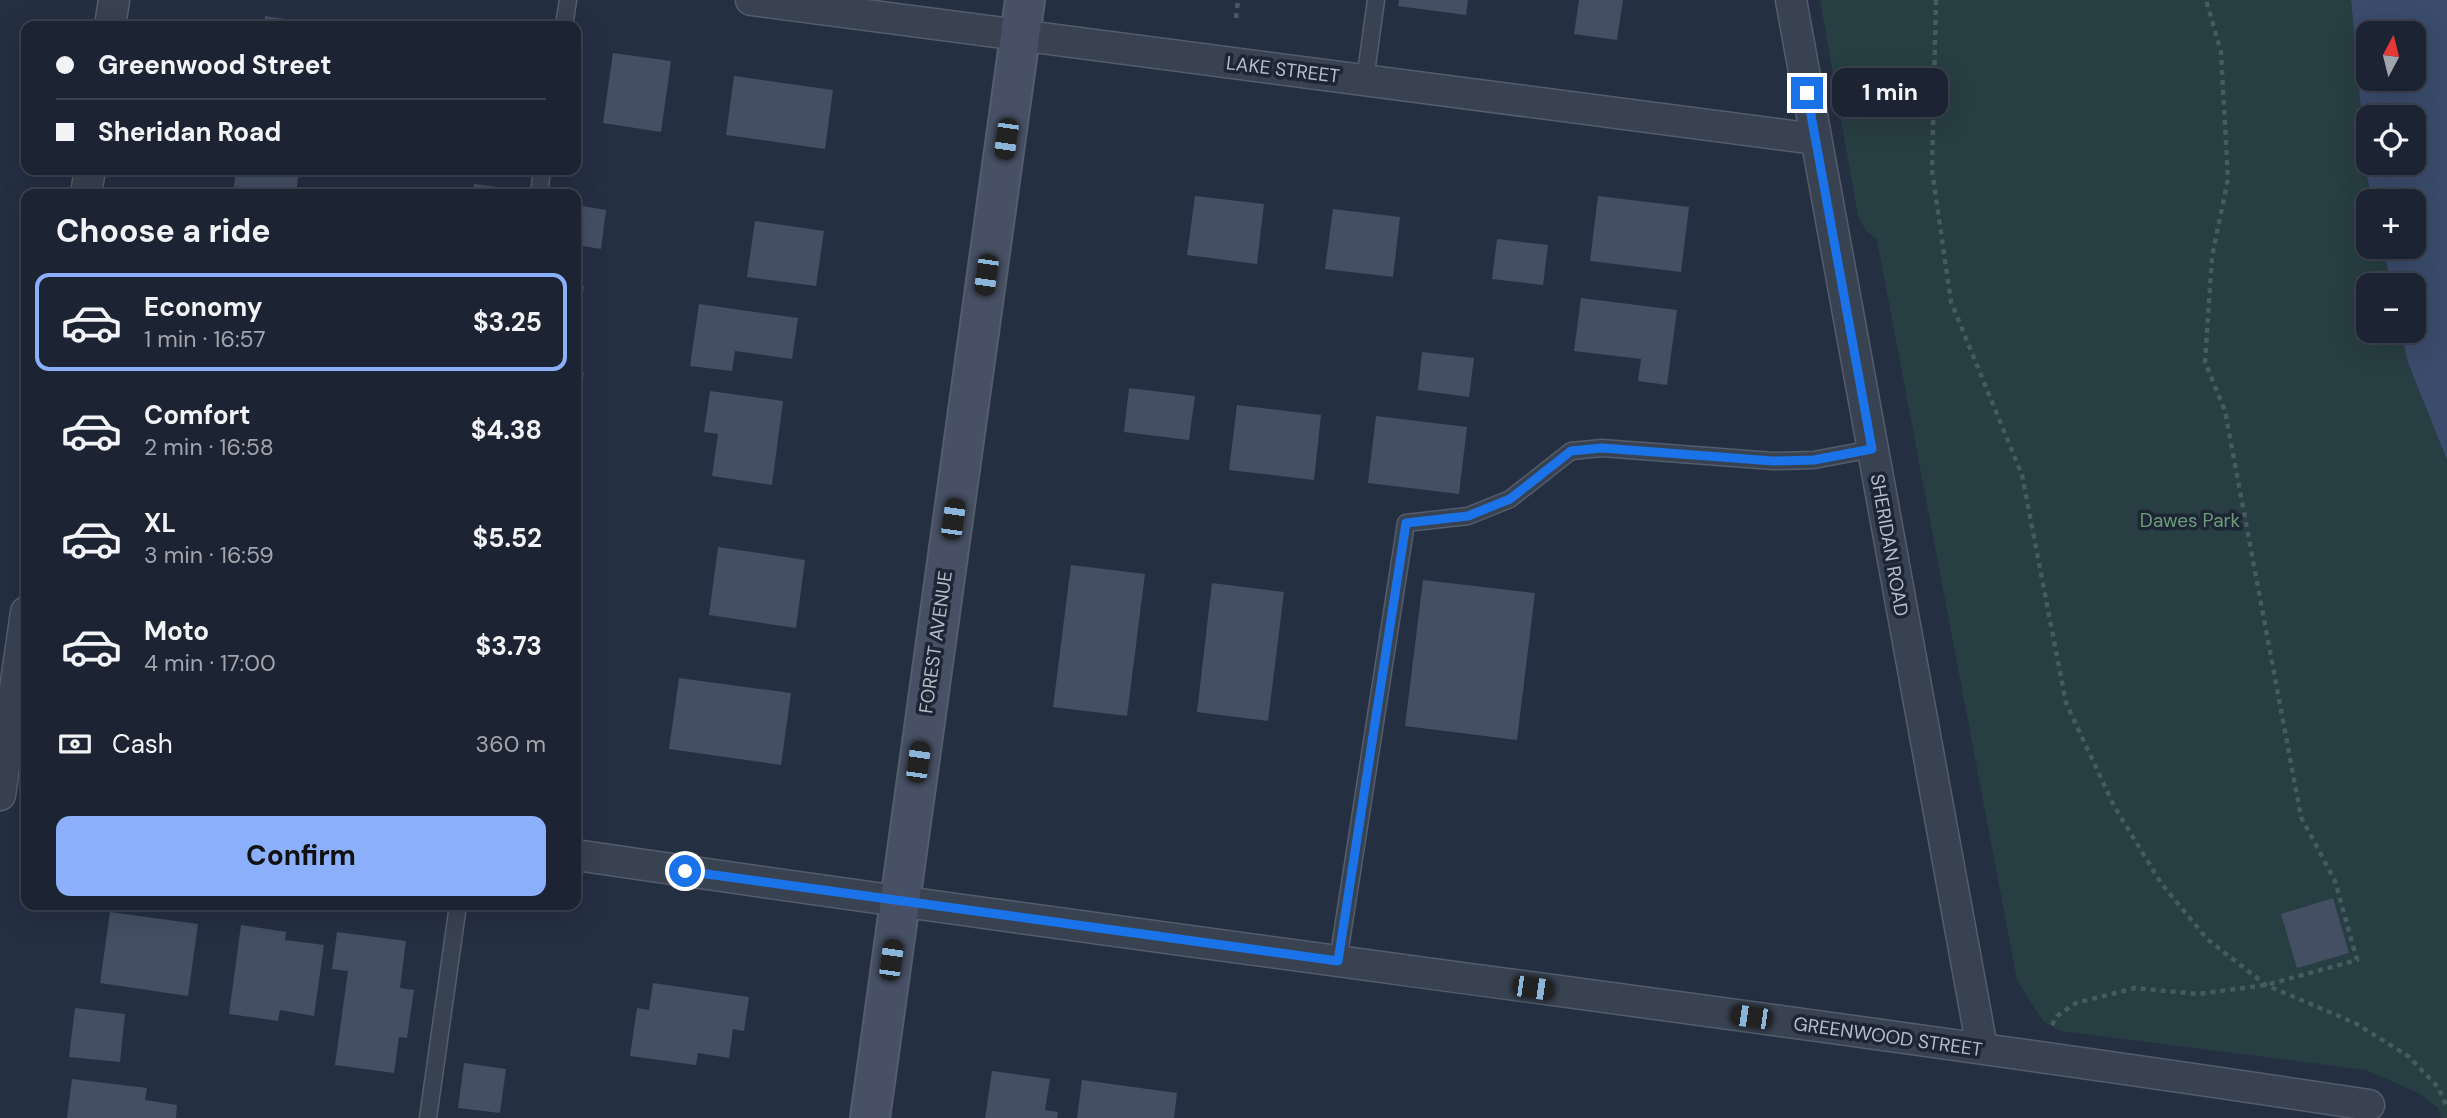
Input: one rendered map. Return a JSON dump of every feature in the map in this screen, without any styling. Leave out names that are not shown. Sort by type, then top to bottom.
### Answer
[{"type":"main road","name":"FOREST AVENUE","points":[[870,1118],[1023,17]]},
{"type":"street","points":[[111,21],[114,0]]},
{"type":"street","name":"LAKE STREET","points":[[751,0],[1023,17],[1365,80],[1815,139]]},
{"type":"street","name":"SHERIDAN ROAD","points":[[1791,0],[1982,1048]]},
{"type":"street","points":[[7,780],[21,656]]},
{"type":"street","name":"GREENWOOD STREET","points":[[581,856],[899,902],[1982,1048],[2368,1105]]},
{"type":"lane","points":[[565,21],[568,0]]},
{"type":"lane","points":[[1365,80],[1377,0]]},
{"type":"lane","points":[[1338,961],[1406,523],[1468,516],[1510,499],[1571,451],[1602,448],[1773,461],[1814,460],[1872,449]]},
{"type":"lane","points":[[428,1118],[457,910]]},
{"type":"path","points":[[1236,18],[1238,0]]},
{"type":"path","points":[[1936,0],[1932,170],[1951,302],[2022,475],[2066,704],[2114,806],[2161,883],[2207,939],[2266,985],[2355,1023],[2409,1056],[2438,1087],[2447,1107]]},
{"type":"path","points":[[2037,1057],[2057,1016],[2077,1003],[2135,988],[2198,994],[2266,985],[2357,960],[2334,881],[2301,817],[2225,411],[2205,362],[2212,257],[2228,179],[2221,51],[2206,0]]},
{"type":"green space","name":"Dawes Park","points":[[1820,0],[2351,0],[2356,91],[2359,91],[2360,105],[2356,105],[2356,175],[2367,175],[2370,189],[2356,189],[2356,259],[2386,259],[2388,273],[2356,273],[2356,343],[2404,343],[2408,363],[2447,460],[2447,1118],[2441,1118],[2438,1108],[2418,1093],[2366,1070],[2060,1031],[2043,1021],[2017,980],[1877,240],[1866,231],[1858,216]]},
{"type":"water","points":[[2351,0],[2447,0],[2447,460],[2408,363],[2404,343],[2426,343],[2426,273],[2388,273],[2386,259],[2426,259],[2426,189],[2370,189],[2367,175],[2426,175],[2426,105],[2360,105],[2359,91],[2426,91],[2426,21],[2356,21],[2356,55]]},
{"type":"building","points":[[1399,0],[1468,0],[1466,15],[1398,6]]},
{"type":"building","points":[[1579,0],[1623,0],[1617,40],[1574,34]]},
{"type":"building","points":[[265,16],[298,21],[264,21]]},
{"type":"building","points":[[613,53],[671,61],[661,132],[603,123]]},
{"type":"building","points":[[734,76],[833,90],[825,149],[726,135]]},
{"type":"building","points":[[235,175],[298,175],[297,189],[234,189]]},
{"type":"building","points":[[474,184],[513,189],[473,189]]},
{"type":"building","points":[[1195,196],[1264,204],[1257,264],[1187,255]]},
{"type":"building","points":[[1598,196],[1689,207],[1681,272],[1590,261]]},
{"type":"building","points":[[581,206],[606,210],[601,249],[581,246]]},
{"type":"building","points":[[1333,209],[1400,217],[1393,277],[1325,269]]},
{"type":"building","points":[[755,221],[824,231],[816,286],[747,277]]},
{"type":"building","points":[[1497,239],[1548,245],[1543,285],[1492,279]]},
{"type":"building","points":[[581,285],[584,286],[581,308]]},
{"type":"building","points":[[1581,298],[1677,310],[1667,385],[1638,381],[1641,359],[1574,351]]},
{"type":"building","points":[[699,304],[798,318],[792,359],[735,351],[732,371],[690,366]]},
{"type":"building","points":[[1422,352],[1474,358],[1469,397],[1418,390]]},
{"type":"building","points":[[581,372],[584,372],[581,396]]},
{"type":"building","points":[[1129,388],[1195,396],[1189,440],[1124,432]]},
{"type":"building","points":[[710,391],[783,401],[772,485],[712,476],[718,434],[704,432]]},
{"type":"building","points":[[1237,405],[1321,415],[1314,480],[1229,470]]},
{"type":"building","points":[[1376,416],[1467,427],[1459,494],[1368,483]]},
{"type":"building","points":[[718,547],[805,560],[796,628],[709,615]]},
{"type":"building","points":[[1071,565],[1145,574],[1127,716],[1053,707]]},
{"type":"building","points":[[1423,580],[1535,593],[1517,740],[1405,726]]},
{"type":"building","points":[[1212,583],[1284,592],[1268,721],[1197,712]]},
{"type":"building","points":[[679,678],[791,693],[781,765],[669,749]]},
{"type":"building","points":[[2333,898],[2349,953],[2297,968],[2281,914]]},
{"type":"building","points":[[110,912],[198,924],[188,996],[100,983]]},
{"type":"building","points":[[241,925],[286,932],[285,940],[324,945],[314,1016],[280,1010],[278,1021],[229,1014]]},
{"type":"building","points":[[337,932],[406,941],[400,988],[414,990],[407,1038],[399,1037],[394,1073],[335,1065],[348,971],[332,969]]},
{"type":"building","points":[[653,983],[749,997],[744,1031],[733,1029],[729,1058],[698,1053],[696,1065],[630,1056],[637,1008],[649,1010]]},
{"type":"building","points":[[75,1008],[125,1014],[120,1062],[69,1057]]},
{"type":"building","points":[[464,1063],[506,1069],[500,1113],[458,1108]]},
{"type":"building","points":[[992,1071],[1050,1079],[1045,1110],[1058,1112],[1057,1118],[985,1118]]},
{"type":"building","points":[[72,1079],[147,1088],[145,1100],[177,1105],[176,1118],[67,1118]]},
{"type":"building","points":[[1082,1080],[1177,1093],[1174,1118],[1077,1118]]},
{"type":"route","points":[[685,871],[1338,961],[1406,523],[1468,516],[1510,499],[1571,451],[1602,448],[1773,461],[1814,460],[1872,449],[1807,93]]}]
